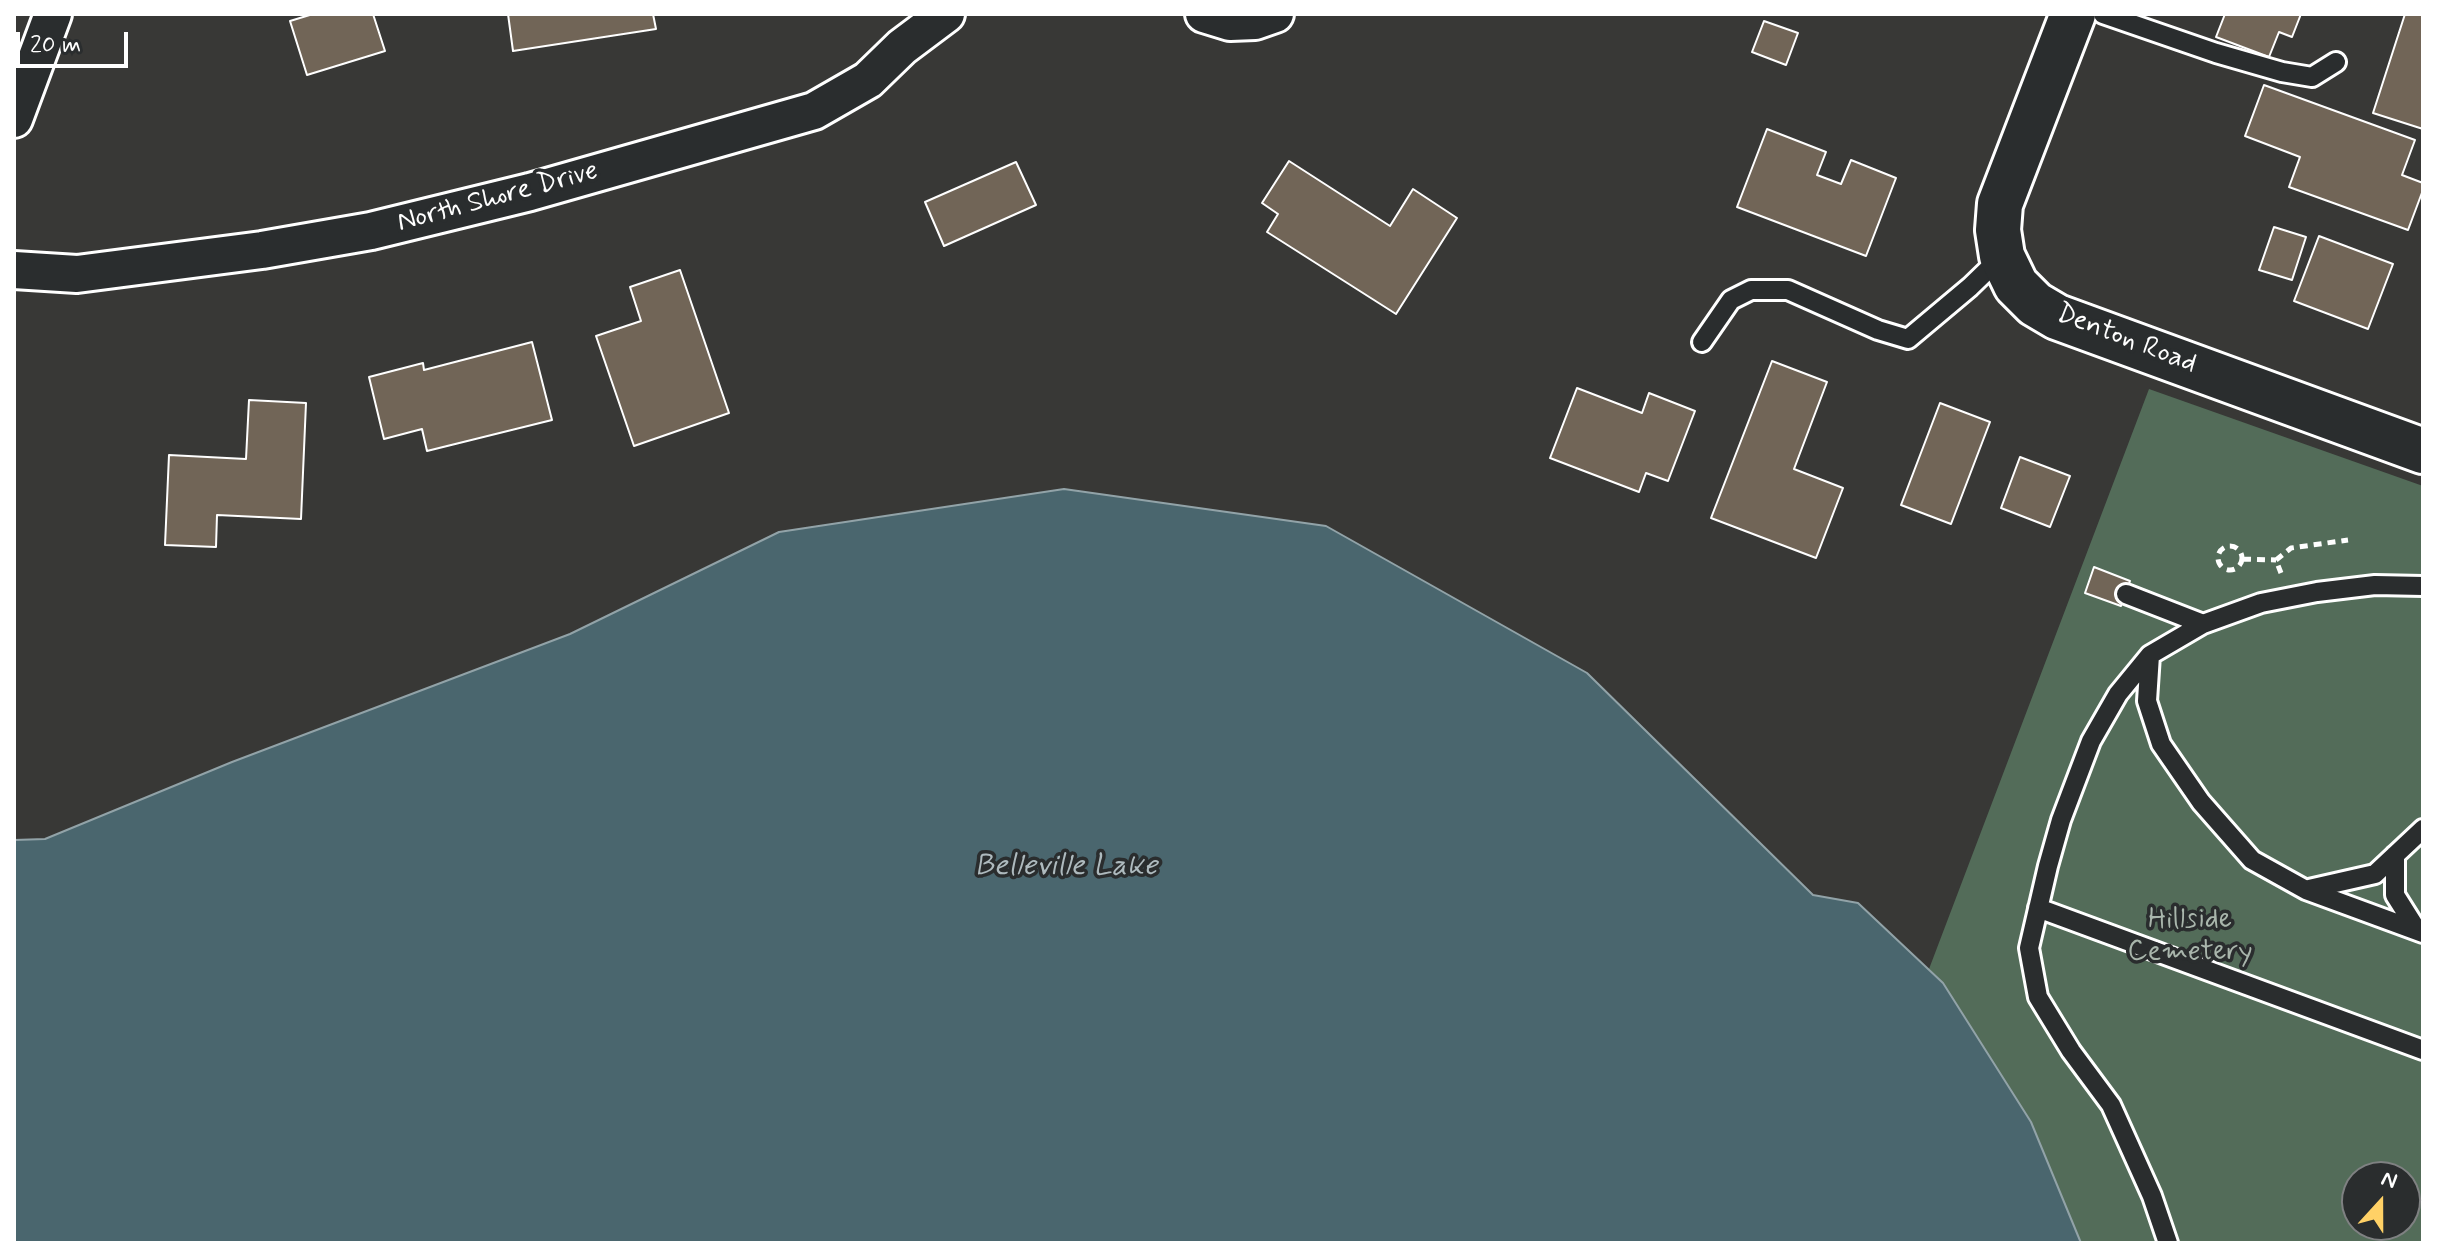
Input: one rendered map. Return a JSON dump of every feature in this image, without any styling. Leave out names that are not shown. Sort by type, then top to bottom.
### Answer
[{"type":"street","points":[[14,119],[53,14]]},
{"type":"street","name":"North Shore Drive","points":[[14,270],[77,274],[262,250],[371,231],[530,192],[814,111],[868,80],[902,47],[946,14]]},
{"type":"street","points":[[1204,14],[1230,22],[1255,21],[1275,14]]},
{"type":"street","name":"Denton Road","points":[[2073,14],[2000,204],[1998,230],[2002,256],[2016,285],[2035,304],[2057,317],[2423,451]]},
{"type":"lane","points":[[2103,14],[2282,72],[2312,77],[2336,62]]},
{"type":"lane","points":[[1702,342],[1731,300],[1751,290],[1788,290],[1878,330],[1908,339],[2002,256]]},
{"type":"lane","points":[[2171,1242],[2111,1105],[2071,1051],[2038,997],[2029,948],[2061,820],[2091,741],[2118,694],[2150,655],[2203,624],[2261,603],[2291,597],[2375,585],[2423,586]]},
{"type":"lane","points":[[2126,594],[2203,624]]},
{"type":"lane","points":[[2150,655],[2147,701],[2161,744],[2201,802],[2252,860],[2306,890],[2420,931]]},
{"type":"lane","points":[[2306,890],[2375,874],[2423,829]]},
{"type":"lane","points":[[2395,855],[2395,895],[2420,931]]},
{"type":"lane","points":[[2038,908],[2423,1050]]},
{"type":"path","points":[[2243,559],[2276,560],[2291,548],[2348,540]]},
{"type":"path","points":[[2232,546],[2240,550],[2243,559],[2238,567],[2229,570],[2221,565],[2218,556],[2223,548],[2232,546]]},
{"type":"path","points":[[2276,560],[2291,597]]},
{"type":"green space","name":"Hillside Cemetery","points":[[2149,389],[2423,486],[2423,1243],[2081,1243],[2031,1122],[1943,983],[1929,969]]},
{"type":"water","name":"Belleville Lake","points":[[1064,489],[1326,526],[1587,673],[1813,895],[1858,903],[1943,983],[2031,1122],[2081,1243],[14,1243],[14,840],[45,839],[232,762],[570,634],[779,532]]},
{"type":"building","points":[[313,14],[373,14],[385,51],[307,75],[290,21]]},
{"type":"building","points":[[508,14],[653,14],[656,29],[513,51]]},
{"type":"building","points":[[2225,14],[2301,14],[2292,37],[2279,32],[2269,57],[2216,37]]},
{"type":"building","points":[[2405,14],[2423,14],[2423,129],[2373,113]]},
{"type":"building","points":[[1764,21],[1798,33],[1786,65],[1752,52]]},
{"type":"building","points":[[2264,85],[2415,140],[2402,175],[2423,183],[2423,190],[2408,230],[2289,187],[2300,157],[2245,136]]},
{"type":"building","points":[[1767,129],[1826,152],[1817,175],[1841,184],[1851,160],[1896,178],[1866,256],[1737,207]]},
{"type":"building","points":[[1289,161],[1390,226],[1413,189],[1457,218],[1396,314],[1267,232],[1278,214],[1262,203]]},
{"type":"building","points":[[1016,162],[1036,205],[944,246],[925,202]]},
{"type":"building","points":[[2274,227],[2306,237],[2292,280],[2259,270]]},
{"type":"building","points":[[2319,236],[2393,264],[2368,329],[2294,301]]},
{"type":"building","points":[[680,270],[729,413],[634,446],[596,336],[641,321],[630,287]]},
{"type":"building","points":[[532,342],[552,420],[427,451],[422,429],[384,439],[369,377],[423,363],[424,370]]},
{"type":"building","points":[[1772,361],[1827,382],[1794,469],[1843,488],[1816,558],[1711,518]]},
{"type":"building","points":[[1577,388],[1642,413],[1649,393],[1695,411],[1668,481],[1646,473],[1639,492],[1550,458]]},
{"type":"building","points":[[249,400],[306,403],[301,519],[217,515],[216,547],[165,545],[169,455],[246,459]]},
{"type":"building","points":[[1940,403],[1990,422],[1951,524],[1901,505]]},
{"type":"building","points":[[2020,457],[2070,476],[2050,527],[2001,508]]},
{"type":"building","points":[[2094,567],[2130,581],[2121,606],[2085,593]]}]
